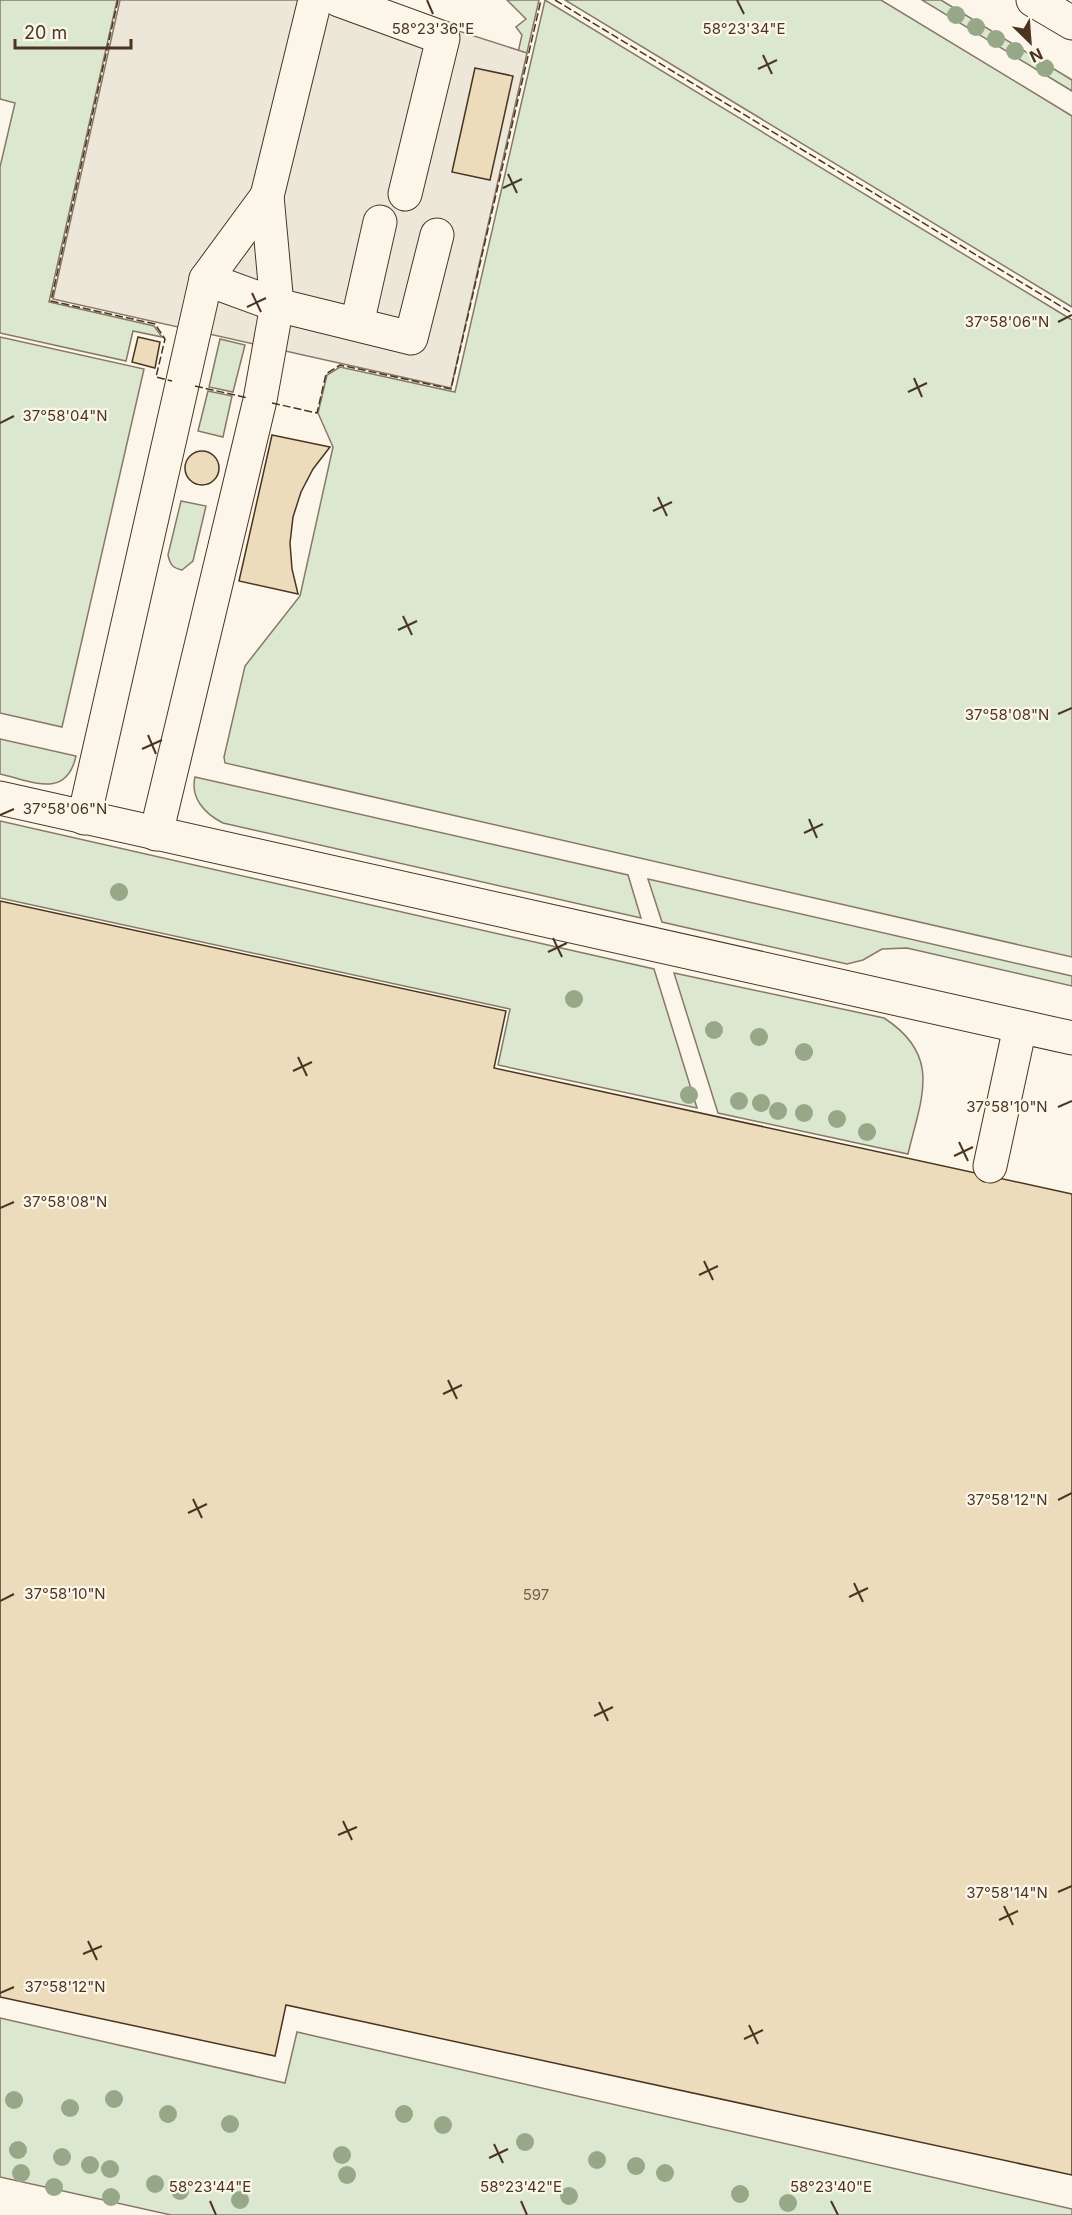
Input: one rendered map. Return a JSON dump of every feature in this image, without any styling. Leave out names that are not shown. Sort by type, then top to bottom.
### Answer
[{"type":"street","points":[[156,834],[260,400],[277,305],[267,196],[315,0]]},
{"type":"street","points":[[339,0],[443,38],[405,194]]},
{"type":"street","points":[[1034,0],[1072,23]]},
{"type":"street","points":[[84,818],[206,279],[267,196]]},
{"type":"street","points":[[357,324],[380,222]]},
{"type":"street","points":[[206,279],[277,305],[357,324],[407,339],[414,337],[437,235]]},
{"type":"street","points":[[0,798],[1072,1038]]},
{"type":"street","points":[[990,1166],[1020,1026]]},
{"type":"green space","points":[[0,0],[117,0],[49,302],[154,326],[162,337],[133,331],[126,361],[0,333],[0,167],[15,103],[0,99]]},
{"type":"green space","points":[[507,0],[539,0],[450,387],[446,363],[522,35],[516,27],[526,19]]},
{"type":"green space","points":[[545,0],[1072,320],[1072,957],[225,763],[224,757],[245,666],[300,596],[333,447],[318,413],[327,375],[340,367],[455,392]]},
{"type":"green space","points":[[565,0],[881,0],[1072,116],[1072,307]]},
{"type":"green space","points":[[922,0],[941,0],[1072,80],[1072,91]]},
{"type":"green space","points":[[0,337],[144,369],[62,727],[0,713]]},
{"type":"green space","points":[[220,339],[245,345],[233,392],[209,387]]},
{"type":"green space","points":[[208,391],[232,396],[223,437],[198,431]]},
{"type":"green space","points":[[181,501],[206,506],[193,561],[182,570],[172,565],[168,555]]},
{"type":"green space","points":[[0,739],[76,756],[71,770],[64,778],[56,783],[35,783],[0,774]]},
{"type":"green space","points":[[195,777],[628,875],[641,918],[223,823],[210,815],[200,804],[195,792]]},
{"type":"green space","points":[[0,821],[654,969],[697,1108],[498,1065],[510,1009],[0,898]]},
{"type":"green space","points":[[648,879],[1072,976],[1072,986],[907,948],[882,949],[863,960],[847,964],[662,922]]},
{"type":"green space","points":[[674,973],[884,1018],[903,1032],[914,1047],[921,1063],[923,1079],[922,1096],[908,1154],[718,1113]]},
{"type":"green space","points":[[0,2018],[285,2083],[297,2032],[1072,2209],[1072,2215],[171,2215],[0,2177]]},
{"type":"shaded area","points":[[120,0],[362,0],[527,53],[451,388],[53,299]]},
{"type":"building","points":[[475,68],[513,76],[490,180],[452,172]]},
{"type":"building","points":[[138,337],[160,342],[155,368],[132,362]]},
{"type":"building","points":[[272,435],[330,447],[313,469],[301,492],[293,517],[290,543],[292,569],[298,594],[239,581]]},
{"type":"building","points":[[202,451],[214,456],[219,468],[214,480],[202,485],[190,480],[185,468],[190,456]]},
{"type":"building","points":[[0,901],[506,1011],[494,1068],[1072,1194],[1072,2175],[286,2005],[275,2056],[0,1997]]},
{"type":"fence","points":[[118,0],[51,301],[155,324],[165,339],[156,377],[172,381]]},
{"type":"fence","points":[[272,403],[317,413],[326,374],[340,365],[451,389],[541,0]]},
{"type":"fence","points":[[555,0],[1072,313]]},
{"type":"fence","points":[[195,386],[248,398]]}]
